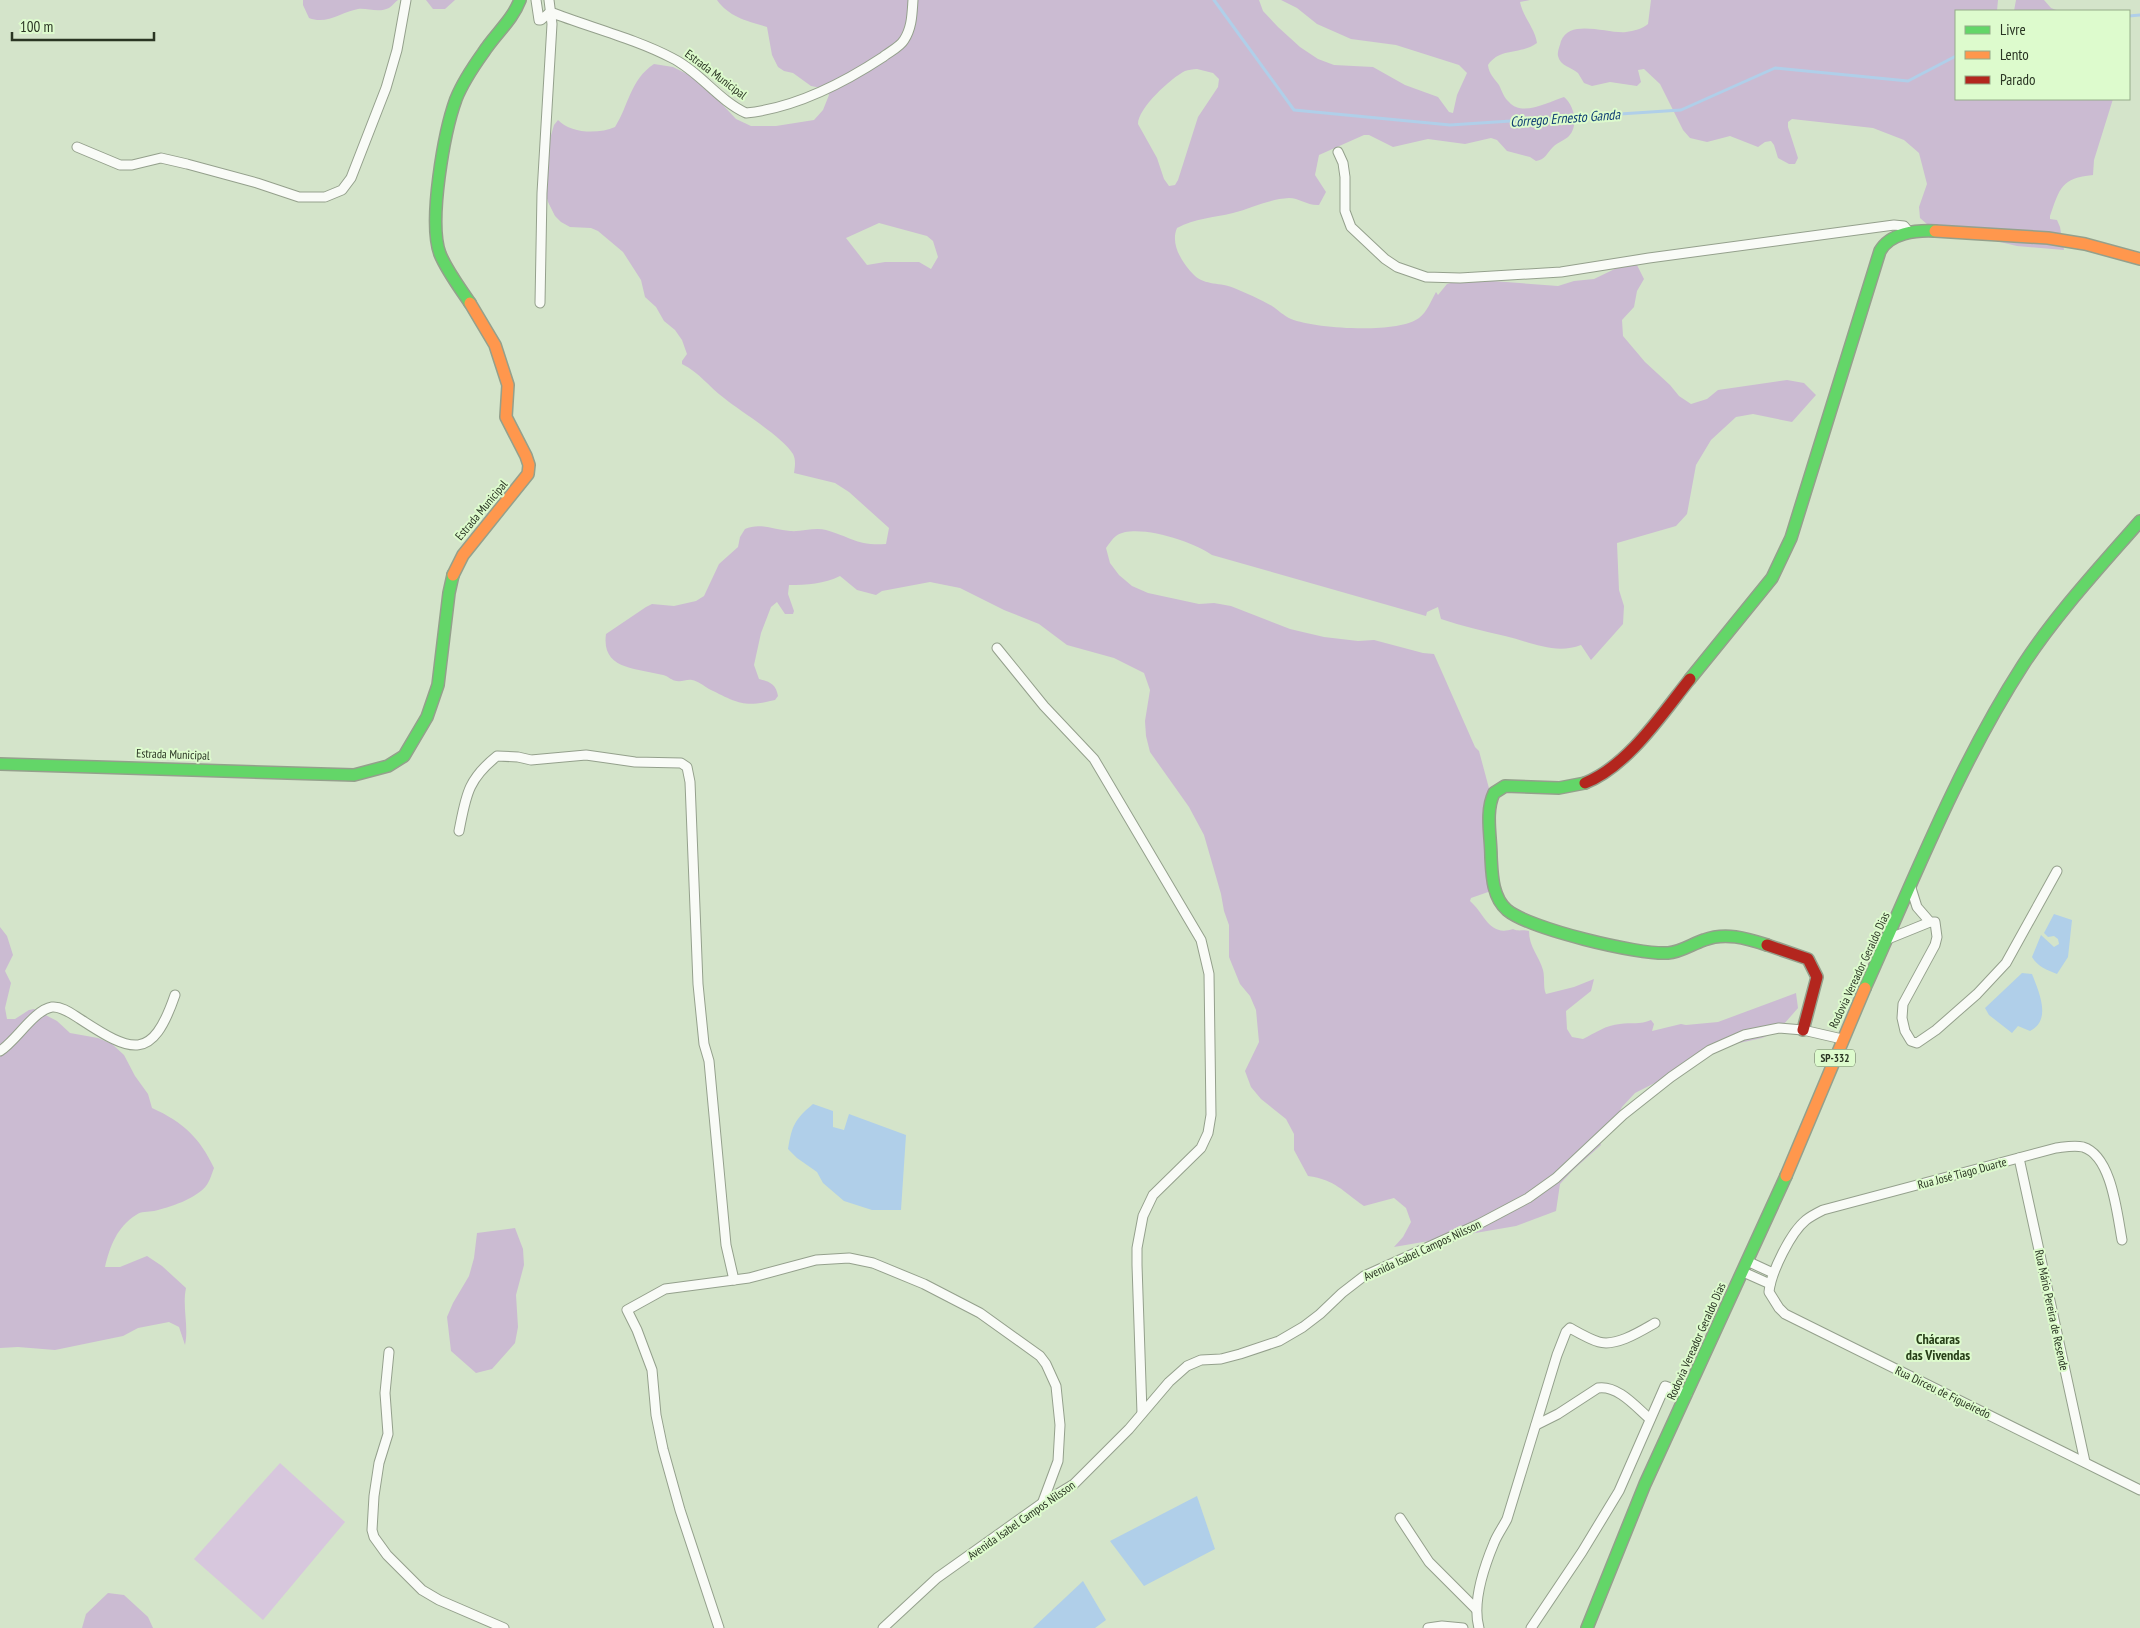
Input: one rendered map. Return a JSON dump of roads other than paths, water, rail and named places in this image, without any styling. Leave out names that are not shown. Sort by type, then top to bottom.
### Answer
[{"type":"street","points":[[77,147],[120,164],[132,165],[161,158],[257,183],[298,197],[326,197],[342,190],[350,178],[386,88],[406,0]]},
{"type":"street","name":"Estrada Municipal","points":[[0,764],[354,775],[388,766],[404,756],[427,717],[438,685],[449,593],[453,575],[472,541],[494,514],[508,501],[528,474],[529,465],[526,456],[506,417],[508,385],[495,345],[440,254],[436,233],[438,186],[447,127],[457,97],[483,52],[515,13],[520,0]]},
{"type":"street","name":"Estrada Municipal","points":[[536,0],[539,20],[550,12],[674,59],[693,72],[727,102],[746,113],[784,106],[841,82],[891,51],[903,42],[911,23],[912,0]]},
{"type":"street","points":[[540,303],[542,193],[552,24],[549,0]]},
{"type":"street","points":[[1338,152],[1343,163],[1345,177],[1344,211],[1351,226],[1385,259],[1402,270],[1426,277],[1460,278],[1561,272],[1649,258],[1894,225],[1904,226],[1909,232]]},
{"type":"street","points":[[1803,1030],[1817,977],[1808,959],[1727,936],[1708,938],[1672,953],[1654,955],[1632,952],[1528,922],[1507,910],[1499,899],[1493,884],[1490,802],[1499,788],[1509,786],[1523,788],[1572,787],[1596,777],[1620,761],[1639,742],[1772,578],[1791,538],[1880,251],[1884,244],[1909,232],[1922,230],[2048,238],[2085,244],[2140,258]]},
{"type":"street","name":"Rodovia Vereador Geraldo Dias","points":[[1587,1628],[1645,1484],[1793,1160],[1842,1039],[1961,775],[2023,666],[2063,608],[2140,521]]},
{"type":"street","points":[[996,648],[1044,706],[1094,759],[1201,940],[1209,974],[1212,1063],[1211,1115],[1208,1133],[1196,1155],[1154,1195],[1143,1216],[1139,1233],[1137,1265],[1142,1413]]},
{"type":"street","points":[[459,831],[467,793],[475,777],[496,756],[518,757],[531,760],[586,755],[635,762],[681,763],[687,767],[690,782],[698,984],[704,1044],[708,1061],[726,1245],[734,1280]]},
{"type":"street","points":[[1888,939],[1930,922],[1935,922],[1937,937],[1935,945],[1903,1004],[1902,1018],[1905,1032],[1914,1043],[1925,1039],[1936,1030],[1977,994],[2006,963],[2057,871]]},
{"type":"street","points":[[1911,888],[1917,907],[1930,922]]},
{"type":"street","points":[[0,1051],[9,1045],[37,1015],[44,1010],[54,1007],[67,1011],[116,1041],[128,1046],[140,1045],[152,1039],[160,1030],[169,1014],[175,995]]},
{"type":"street","name":"Avenida Isabel Campos Nilsson","points":[[883,1628],[937,1578],[1042,1504],[1074,1484],[1117,1442],[1169,1382],[1187,1366],[1201,1360],[1221,1359],[1240,1354],[1278,1341],[1320,1314],[1342,1293],[1364,1276],[1479,1224],[1528,1198],[1556,1178],[1623,1115],[1671,1077],[1710,1050],[1744,1035],[1761,1030],[1779,1028],[1803,1030],[1842,1039]]},
{"type":"street","name":"Rua José Tiago Duarte","points":[[1772,1277],[1798,1228],[1807,1219],[1823,1210],[2056,1148],[2074,1146],[2084,1147],[2093,1152],[2111,1182],[2122,1240]]},
{"type":"street","name":"Rua Mário Pereira de Resende","points":[[2018,1158],[2084,1462]]},
{"type":"street","points":[[719,1628],[680,1510],[663,1449],[656,1415],[652,1370],[637,1330],[627,1310],[665,1289],[758,1276],[816,1260],[849,1258],[874,1263],[924,1284],[980,1313],[1040,1356],[1046,1364],[1056,1386],[1060,1406],[1058,1461],[1042,1504]]},
{"type":"street","points":[[1745,1266],[1772,1277]]},
{"type":"street","name":"Rua Dirceu de Figueiredo","points":[[1772,1277],[1769,1292],[1778,1308],[1785,1314],[2140,1490]]},
{"type":"street","points":[[1479,1628],[1476,1609],[1494,1541],[1507,1519],[1557,1355],[1566,1332],[1570,1328],[1601,1343],[1611,1342],[1634,1336],[1655,1323]]},
{"type":"street","points":[[389,1352],[385,1393],[388,1434],[374,1496],[372,1530],[374,1537],[387,1555],[422,1590],[448,1604],[504,1628]]},
{"type":"street","points":[[1531,1628],[1619,1491],[1665,1386],[1687,1394]]},
{"type":"street","points":[[1536,1425],[1558,1414],[1598,1388],[1606,1387],[1620,1394],[1650,1418]]},
{"type":"street","points":[[1400,1518],[1429,1562],[1476,1609]]},
{"type":"street","points":[[1428,1628],[1442,1626],[1463,1628]]},
{"type":"water","points":[[2054,914],[2072,920],[2068,957],[2057,974],[2040,966],[2032,957],[2041,935],[2054,947],[2059,944],[2058,939],[2054,936],[2048,937],[2044,933]]},
{"type":"water","points":[[2022,973],[2032,974],[2042,1005],[2041,1020],[2030,1031],[2018,1026],[2012,1033],[1989,1015],[1985,1008]]},
{"type":"water","points":[[813,1104],[833,1111],[833,1127],[844,1130],[849,1114],[906,1135],[901,1210],[872,1210],[844,1201],[823,1183],[817,1172],[788,1149],[795,1124]]},
{"type":"water","points":[[1197,1496],[1215,1549],[1144,1586],[1110,1541]]},
{"type":"water","points":[[1083,1581],[1106,1620],[1095,1628],[1033,1628]]},
{"type":"waterway","name":"Córrego Ernesto Ganda","points":[[1214,0],[1294,110],[1450,125],[1681,110],[1775,68],[1908,81],[1955,57]]},
{"type":"waterway","name":"Córrego Ernesto Ganda","points":[[2130,16],[2140,15]]},
{"type":"district","name":"Chácaras das Vivendas","points":[[1938,1348]]}]
